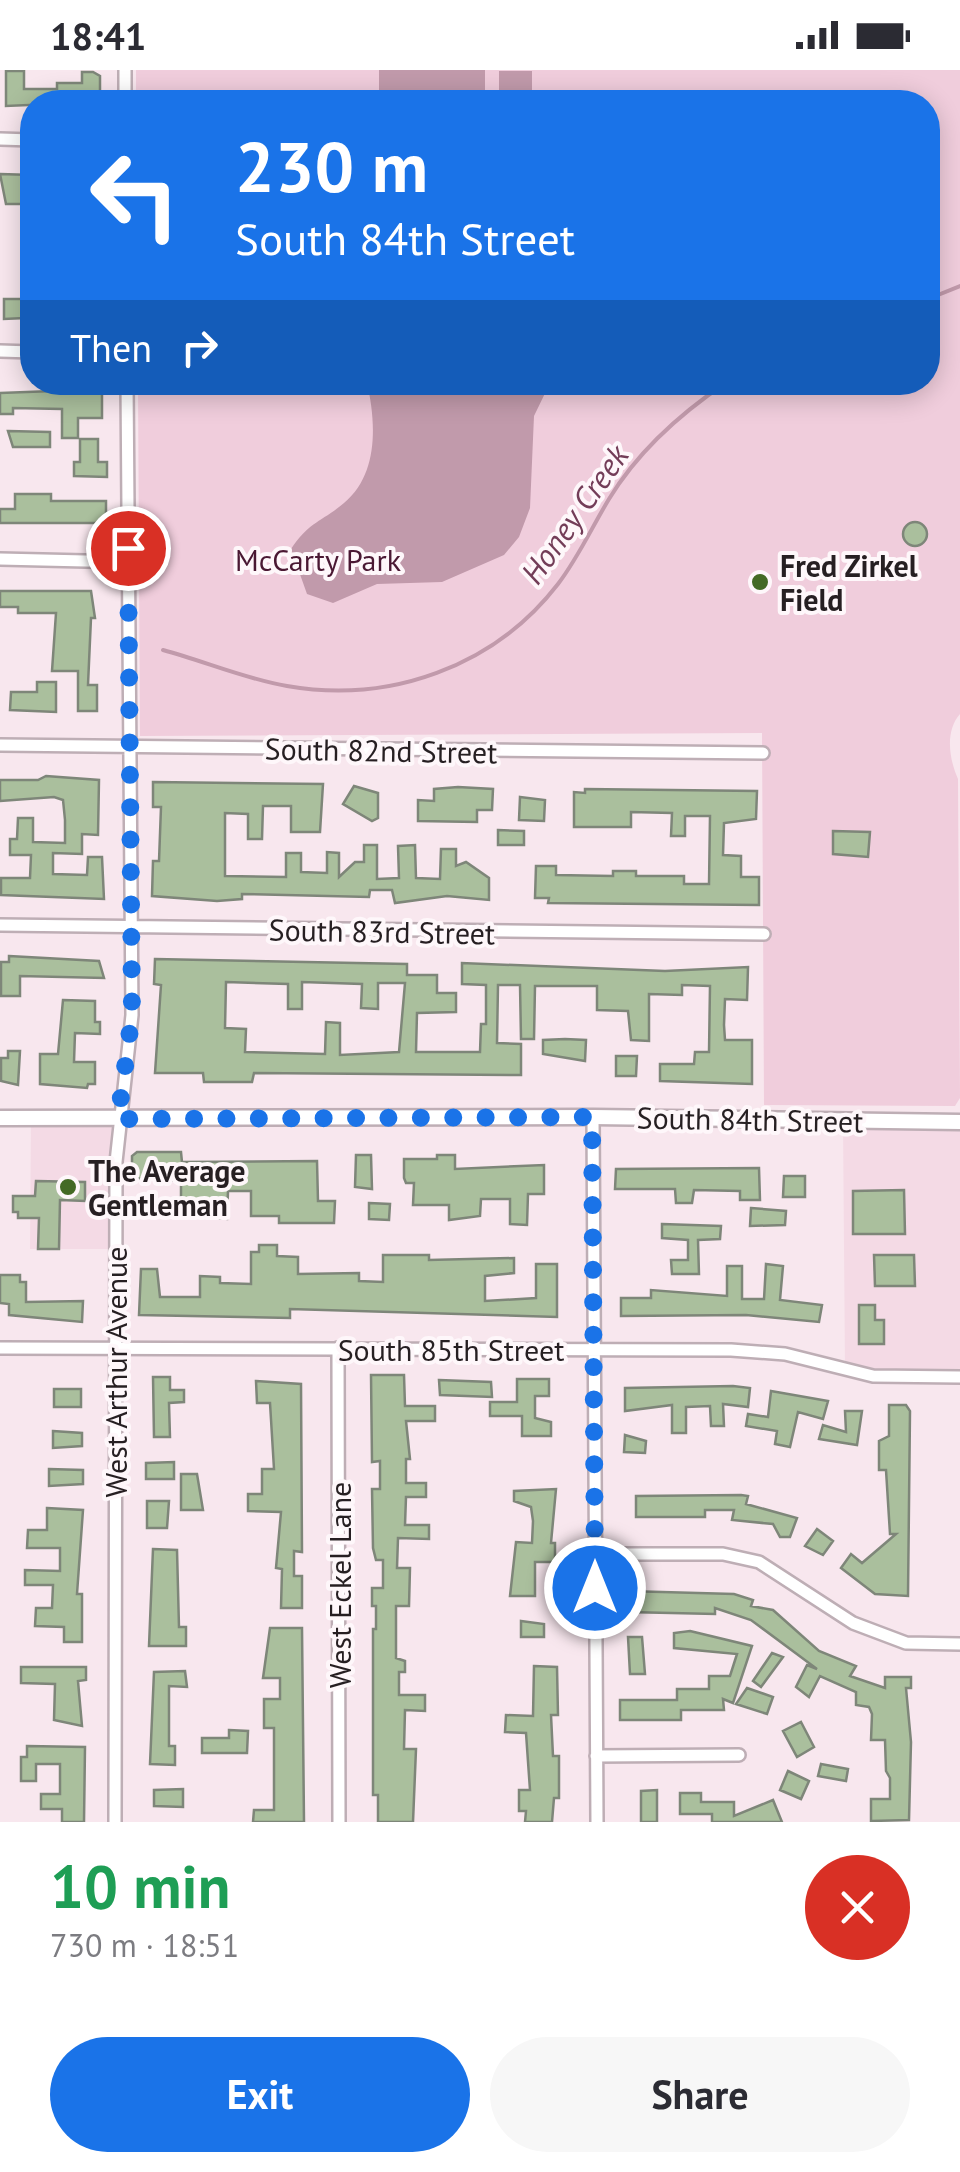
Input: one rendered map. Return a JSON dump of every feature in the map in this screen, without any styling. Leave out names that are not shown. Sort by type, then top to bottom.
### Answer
[{"type":"street","name":"West Arthur Avenue","points":[[114,1822],[118,1119],[132,1015],[127,395]]},
{"type":"street","points":[[0,560],[128,562]]},
{"type":"street","name":"South 82nd Street","points":[[0,745],[762,753]]},
{"type":"street","name":"South 83rd Street","points":[[0,925],[764,934]]},
{"type":"street","points":[[592,1117],[596,1822]]},
{"type":"street","name":"South 84th Street","points":[[0,1118],[592,1117],[960,1122]]},
{"type":"street","name":"South 85th Street","points":[[0,1348],[785,1354],[873,1376],[960,1377]]},
{"type":"street","name":"West Eckel Lane","points":[[338,1348],[339,1822]]},
{"type":"street","points":[[595,1554],[723,1554],[759,1562],[852,1622],[906,1643],[960,1644]]},
{"type":"street","points":[[596,1756],[739,1755]]},
{"type":"shaded area","points":[[379,70],[485,70],[485,90],[379,90]]},
{"type":"shaded area","points":[[499,71],[532,71],[532,90],[499,90]]},
{"type":"shaded area","points":[[369,395],[544,395],[534,416],[530,508],[519,537],[504,555],[442,582],[377,584],[333,603],[307,594],[291,549],[310,527],[344,503],[364,478],[372,447]]},
{"type":"shaded area","points":[[31,1118],[117,1119],[116,1249],[30,1249]]},
{"type":"shaded area","points":[[843,1121],[960,1122],[960,1377],[845,1369]]},
{"type":"green space","name":"McCarty Park","points":[[136,70],[960,70],[960,714],[952,729],[950,746],[958,779],[960,1098],[955,1106],[764,1105],[762,733],[140,736],[138,395],[940,395],[940,90],[136,90]]},
{"type":"building","points":[[6,71],[24,71],[24,89],[57,89],[57,83],[82,83],[82,72],[100,76],[100,90],[20,90],[20,105],[6,106]]},
{"type":"building","points":[[0,174],[20,175],[20,204],[6,204]]},
{"type":"building","points":[[4,299],[20,299],[20,318],[4,319]]},
{"type":"building","points":[[0,393],[102,395],[102,418],[78,418],[78,438],[62,438],[62,409],[13,408],[13,414],[0,414]]},
{"type":"building","points":[[8,431],[50,432],[50,447],[13,447]]},
{"type":"building","points":[[80,439],[98,439],[98,462],[107,462],[107,477],[74,476],[74,462],[80,462]]},
{"type":"building","points":[[15,494],[51,494],[51,501],[106,501],[106,523],[0,523],[0,509],[15,509]]},
{"type":"building","points":[[915,522],[927,534],[915,546],[903,534]]},
{"type":"building","points":[[0,591],[91,591],[95,618],[91,618],[88,685],[97,685],[97,711],[78,711],[78,671],[52,671],[56,613],[18,613],[18,607],[0,607]]},
{"type":"building","points":[[37,682],[56,682],[56,712],[10,710],[11,692],[37,692]]},
{"type":"building","points":[[46,776],[99,780],[98,835],[82,834],[82,854],[53,853],[53,874],[87,875],[88,857],[102,857],[104,899],[1,895],[1,878],[30,878],[31,855],[10,855],[10,839],[17,839],[18,818],[33,818],[33,842],[65,843],[65,820],[63,800],[54,797],[0,801],[0,780],[38,780]]},
{"type":"building","points":[[153,782],[323,784],[320,832],[291,832],[291,806],[263,806],[262,839],[248,839],[248,814],[225,813],[225,876],[286,877],[286,853],[301,853],[301,872],[327,873],[327,852],[339,853],[339,877],[355,862],[364,862],[364,845],[377,845],[377,879],[399,878],[398,846],[415,845],[416,878],[440,879],[441,849],[456,849],[456,866],[466,862],[489,878],[489,900],[447,896],[395,903],[392,890],[370,890],[369,897],[242,894],[242,899],[217,901],[152,896],[153,861],[159,861],[161,807],[153,807]]},
{"type":"building","points":[[354,786],[378,793],[378,818],[372,821],[343,804]]},
{"type":"building","points":[[434,789],[493,789],[492,810],[477,810],[477,822],[418,821],[418,800],[434,801]]},
{"type":"building","points":[[585,789],[757,791],[756,819],[724,823],[723,855],[741,856],[741,877],[759,877],[759,905],[548,903],[549,898],[535,898],[536,866],[556,866],[556,875],[613,876],[613,871],[636,871],[636,876],[684,876],[684,884],[709,884],[710,816],[685,816],[685,836],[671,836],[672,813],[631,812],[631,827],[574,827],[574,792],[585,793]]},
{"type":"building","points":[[520,797],[545,800],[544,821],[519,820]]},
{"type":"building","points":[[498,830],[524,831],[524,845],[498,845]]},
{"type":"building","points":[[833,831],[870,832],[868,857],[833,854]]},
{"type":"building","points":[[9,956],[99,961],[104,978],[20,976],[20,996],[1,996],[1,962],[9,962]]},
{"type":"building","points":[[155,959],[407,964],[407,975],[437,975],[437,993],[456,993],[456,1012],[417,1013],[416,1052],[480,1052],[481,1024],[486,1024],[486,985],[462,984],[462,963],[665,971],[748,967],[747,1000],[725,999],[724,1025],[725,1040],[752,1040],[752,1084],[660,1081],[660,1064],[694,1064],[695,1052],[709,1052],[710,986],[682,985],[682,995],[649,994],[649,1041],[631,1040],[628,1011],[597,1010],[597,986],[535,986],[534,1039],[521,1039],[520,985],[498,985],[497,1043],[521,1044],[521,1075],[254,1073],[252,1082],[204,1082],[203,1073],[155,1073],[161,985],[154,984]],"holes":[[[226,982],[288,984],[288,1009],[302,1009],[302,982],[362,984],[361,1008],[378,1009],[378,983],[405,983],[399,1052],[340,1055],[340,1023],[326,1022],[325,1054],[245,1052],[246,1029],[225,1028]]]},
{"type":"building","points":[[63,1000],[95,1001],[95,1022],[100,1022],[100,1034],[75,1033],[74,1062],[95,1062],[95,1084],[88,1084],[87,1088],[40,1084],[40,1054],[58,1054]]},
{"type":"building","points":[[543,1040],[586,1040],[585,1061],[543,1054]]},
{"type":"building","points":[[8,1051],[20,1051],[18,1085],[1,1081],[1,1058],[8,1058]]},
{"type":"building","points":[[616,1056],[637,1056],[636,1076],[616,1076]]},
{"type":"building","points":[[137,1152],[181,1152],[182,1162],[317,1161],[318,1201],[335,1201],[334,1223],[279,1223],[279,1216],[251,1216],[251,1191],[228,1191],[227,1219],[181,1215],[181,1181],[132,1178],[132,1156]]},
{"type":"building","points":[[356,1155],[371,1155],[372,1189],[355,1187]]},
{"type":"building","points":[[437,1155],[455,1155],[455,1169],[544,1165],[544,1194],[528,1194],[527,1225],[510,1224],[510,1199],[481,1199],[480,1216],[449,1220],[449,1205],[413,1205],[414,1183],[406,1183],[404,1159],[437,1159]]},
{"type":"building","points":[[759,1168],[760,1200],[740,1200],[740,1191],[694,1190],[692,1203],[676,1203],[675,1189],[615,1189],[616,1169]]},
{"type":"building","points":[[784,1176],[805,1176],[805,1197],[783,1197]]},
{"type":"building","points":[[36,1181],[85,1182],[85,1201],[60,1200],[59,1249],[38,1249],[39,1218],[18,1218],[18,1212],[13,1212],[13,1196],[35,1196]]},
{"type":"building","points":[[904,1190],[905,1234],[853,1234],[853,1191]]},
{"type":"building","points":[[369,1203],[390,1204],[389,1220],[369,1219]]},
{"type":"building","points":[[751,1208],[786,1211],[785,1225],[750,1226]]},
{"type":"building","points":[[662,1224],[721,1226],[720,1239],[698,1240],[699,1274],[672,1274],[671,1260],[688,1260],[688,1240],[662,1238]]},
{"type":"building","points":[[259,1245],[277,1245],[277,1256],[298,1257],[298,1274],[359,1273],[359,1281],[383,1282],[383,1255],[429,1255],[429,1260],[514,1258],[514,1273],[485,1276],[485,1301],[536,1298],[536,1264],[557,1264],[557,1317],[290,1309],[290,1318],[139,1315],[141,1269],[157,1269],[160,1297],[200,1297],[200,1276],[220,1277],[220,1283],[251,1284],[251,1252],[259,1252]]},
{"type":"building","points":[[874,1255],[914,1255],[915,1286],[875,1286]]},
{"type":"building","points":[[766,1264],[783,1266],[780,1300],[822,1305],[819,1322],[746,1315],[621,1316],[621,1298],[651,1298],[651,1290],[727,1296],[727,1266],[742,1266],[742,1299],[764,1299]]},
{"type":"building","points":[[0,1275],[20,1275],[20,1282],[26,1282],[26,1302],[83,1301],[82,1322],[9,1315],[9,1304],[0,1303]]},
{"type":"building","points":[[859,1305],[875,1305],[875,1320],[884,1320],[884,1344],[859,1344]]},
{"type":"building","points":[[371,1375],[404,1375],[405,1406],[435,1406],[435,1421],[406,1421],[410,1459],[406,1459],[406,1483],[426,1483],[426,1497],[406,1497],[405,1525],[429,1525],[429,1539],[398,1538],[397,1568],[410,1568],[409,1606],[396,1606],[396,1658],[405,1661],[405,1672],[399,1672],[399,1695],[425,1695],[425,1711],[405,1710],[404,1749],[416,1749],[413,1822],[378,1822],[378,1795],[373,1795],[376,1606],[372,1606],[372,1588],[383,1588],[383,1560],[376,1560],[373,1548],[372,1489],[380,1489],[380,1461],[372,1462]]},
{"type":"building","points":[[153,1377],[170,1377],[170,1390],[184,1390],[184,1402],[169,1403],[170,1437],[154,1437]]},
{"type":"building","points":[[517,1379],[549,1379],[549,1396],[535,1396],[535,1418],[551,1422],[551,1436],[522,1436],[522,1416],[490,1416],[490,1402],[517,1402]]},
{"type":"building","points":[[439,1380],[491,1382],[492,1397],[440,1395]]},
{"type":"building","points":[[256,1381],[301,1384],[302,1552],[294,1551],[294,1576],[302,1576],[302,1608],[281,1608],[282,1569],[276,1568],[281,1512],[248,1511],[248,1494],[262,1494],[262,1469],[274,1469],[270,1403],[257,1403]]},
{"type":"building","points":[[625,1388],[750,1388],[748,1407],[723,1404],[724,1426],[711,1426],[710,1406],[686,1407],[686,1433],[672,1433],[672,1405],[625,1411]]},
{"type":"building","points":[[54,1389],[81,1389],[81,1407],[54,1407]]},
{"type":"building","points":[[771,1391],[828,1401],[823,1419],[798,1412],[790,1447],[775,1444],[777,1431],[746,1426],[748,1414],[768,1417]]},
{"type":"building","points":[[889,1405],[906,1405],[910,1411],[908,1596],[875,1594],[841,1568],[851,1554],[862,1563],[896,1534],[890,1534],[886,1470],[879,1470],[879,1441],[889,1436]]},
{"type":"building","points":[[845,1411],[862,1411],[857,1445],[819,1439],[823,1425],[846,1432]]},
{"type":"building","points":[[53,1431],[82,1433],[82,1446],[53,1448]]},
{"type":"building","points":[[625,1435],[646,1441],[645,1453],[624,1452]]},
{"type":"building","points":[[174,1462],[174,1479],[146,1479],[146,1463]]},
{"type":"building","points":[[49,1469],[83,1470],[83,1484],[49,1486]]},
{"type":"building","points":[[181,1474],[197,1474],[203,1510],[181,1510]]},
{"type":"building","points":[[556,1489],[551,1543],[555,1543],[555,1562],[535,1562],[535,1596],[510,1596],[516,1542],[532,1543],[533,1521],[531,1507],[514,1501],[514,1491]]},
{"type":"building","points":[[636,1496],[748,1496],[746,1504],[797,1518],[790,1537],[780,1537],[773,1524],[732,1520],[734,1510],[705,1510],[705,1517],[636,1517]]},
{"type":"building","points":[[147,1501],[169,1501],[167,1528],[147,1528]]},
{"type":"building","points":[[47,1508],[83,1510],[77,1594],[82,1594],[82,1642],[64,1642],[64,1627],[35,1626],[36,1608],[52,1608],[53,1585],[25,1585],[25,1570],[60,1571],[60,1548],[27,1548],[28,1530],[47,1530]]},
{"type":"building","points":[[817,1529],[833,1541],[823,1555],[805,1546]]},
{"type":"building","points":[[153,1549],[177,1550],[179,1627],[186,1627],[186,1646],[149,1646]]},
{"type":"building","points":[[626,1591],[734,1594],[753,1600],[751,1606],[773,1610],[819,1651],[856,1666],[850,1676],[885,1688],[885,1677],[911,1677],[911,1688],[906,1688],[911,1742],[909,1820],[871,1821],[871,1799],[890,1799],[890,1778],[886,1771],[885,1740],[871,1740],[872,1714],[869,1707],[856,1705],[856,1692],[820,1676],[809,1697],[796,1687],[807,1665],[817,1669],[751,1620],[715,1608],[715,1614],[627,1612]]},
{"type":"building","points":[[521,1621],[544,1624],[544,1637],[521,1637]]},
{"type":"building","points":[[270,1628],[302,1628],[304,1822],[253,1822],[254,1810],[274,1810],[274,1728],[264,1728],[264,1699],[280,1699],[280,1678],[263,1678]]},
{"type":"building","points":[[690,1631],[752,1646],[733,1703],[723,1699],[724,1710],[681,1710],[681,1720],[620,1720],[620,1700],[677,1700],[677,1689],[709,1689],[709,1676],[730,1676],[737,1654],[674,1648],[674,1633]]},
{"type":"building","points":[[628,1637],[642,1637],[645,1674],[630,1674]]},
{"type":"building","points":[[772,1653],[783,1657],[761,1687],[753,1681]]},
{"type":"building","points":[[534,1666],[557,1667],[558,1715],[551,1715],[553,1756],[559,1756],[559,1798],[554,1798],[552,1822],[525,1822],[526,1811],[519,1811],[519,1790],[530,1790],[526,1733],[505,1732],[506,1715],[533,1716]]},
{"type":"building","points":[[21,1667],[86,1667],[86,1680],[78,1681],[82,1726],[54,1720],[55,1684],[21,1683]]},
{"type":"building","points":[[185,1671],[187,1687],[169,1686],[169,1746],[175,1746],[175,1765],[150,1764],[154,1672]]},
{"type":"building","points":[[747,1688],[773,1697],[767,1714],[736,1704]]},
{"type":"building","points":[[801,1722],[814,1747],[797,1757],[783,1731]]},
{"type":"building","points":[[229,1730],[248,1731],[247,1753],[202,1753],[202,1738],[229,1738]]},
{"type":"building","points":[[27,1746],[85,1747],[84,1822],[62,1822],[62,1809],[41,1809],[41,1794],[60,1794],[60,1764],[36,1764],[36,1781],[21,1781],[21,1757],[27,1757]]},
{"type":"building","points":[[821,1764],[848,1769],[846,1781],[818,1776]]},
{"type":"building","points":[[788,1771],[809,1781],[801,1799],[780,1790]]},
{"type":"building","points":[[183,1789],[183,1807],[154,1806],[154,1790]]},
{"type":"building","points":[[657,1790],[657,1822],[641,1822],[641,1791]]},
{"type":"building","points":[[680,1793],[701,1793],[701,1802],[734,1802],[734,1816],[773,1800],[782,1822],[712,1822],[712,1814],[680,1814]]},
{"type":"waterway","name":"Honey Creek","points":[[940,294],[960,286]]},
{"type":"waterway","name":"Honey Creek","points":[[163,650],[271,683],[325,690],[401,684],[437,673],[503,637],[532,613],[565,574],[633,465],[677,420],[709,395]]},
{"type":"place","name":"Fred Zirkel Field","points":[[760,582]]},
{"type":"place","name":"The Average Gentleman","points":[[68,1187]]},
{"type":"route","points":[[128,548],[132,1015],[118,1119],[592,1117],[595,1588]]}]
